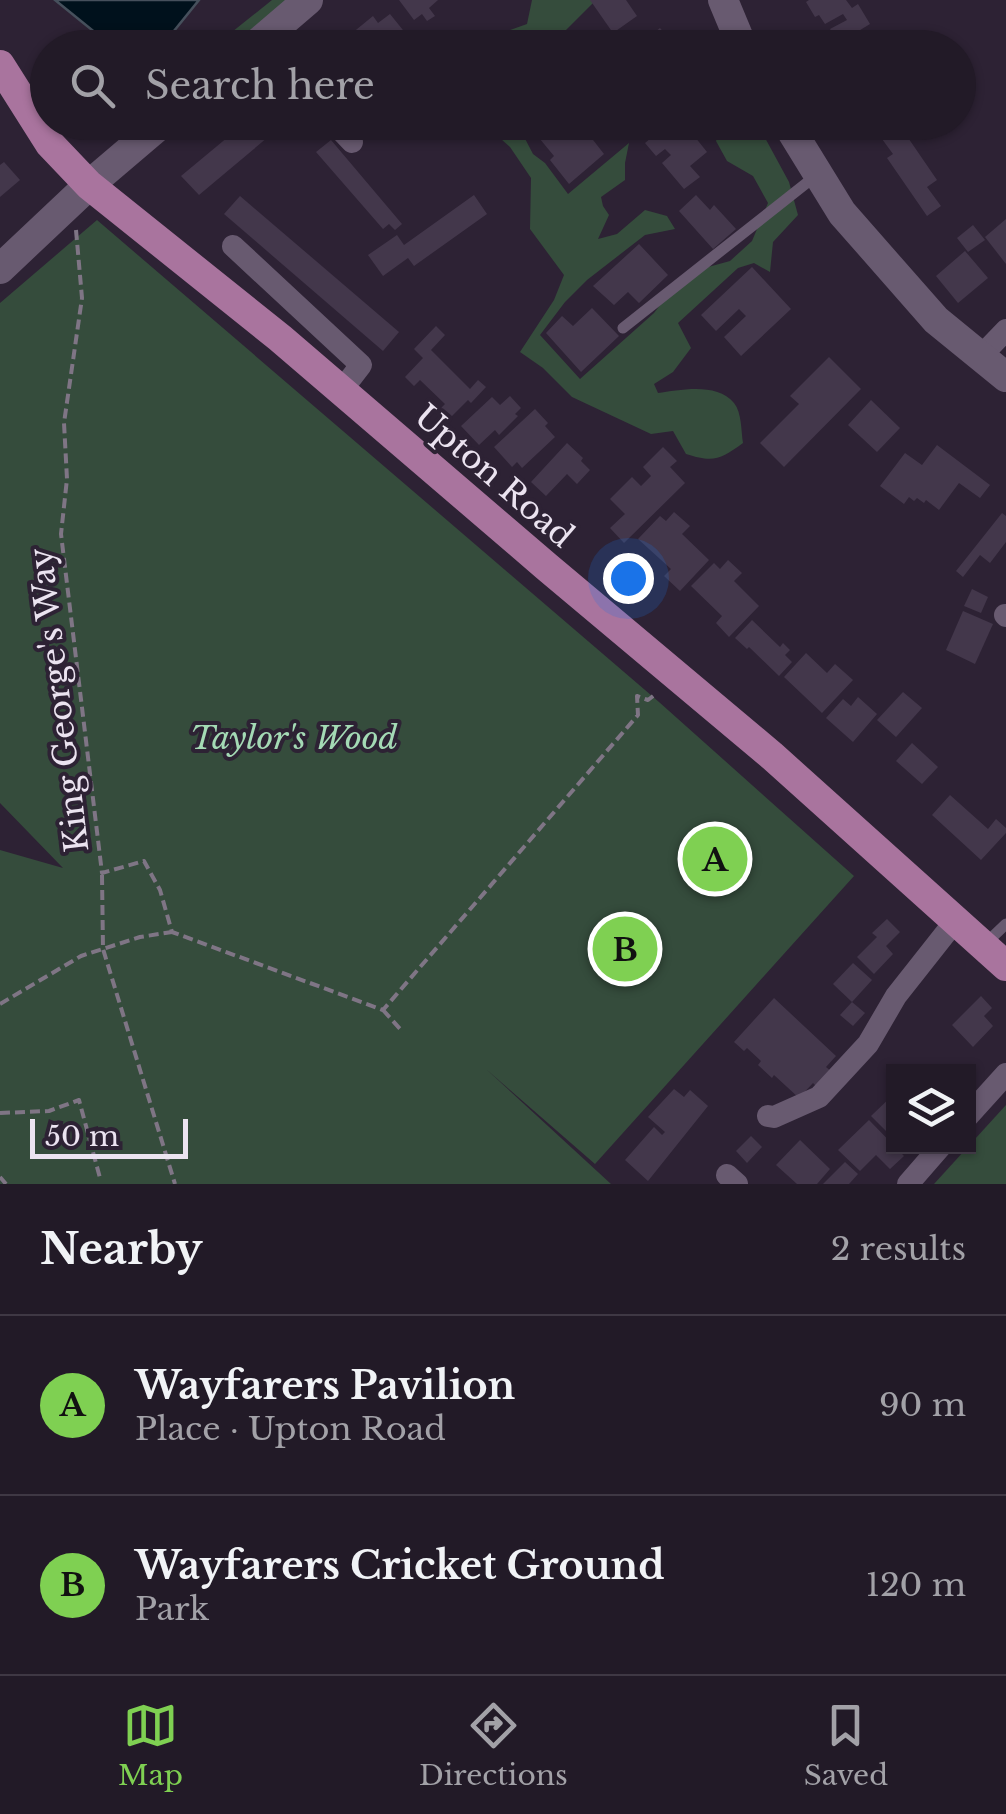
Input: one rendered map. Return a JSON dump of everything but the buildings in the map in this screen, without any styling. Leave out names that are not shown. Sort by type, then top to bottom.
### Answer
[{"type":"main road","name":"Upton Road","points":[[0,65],[30,112]]},
{"type":"main road","name":"Upton Road","points":[[47,140],[82,193],[280,338],[771,755],[995,956]]},
{"type":"street","points":[[273,30],[308,0]]},
{"type":"street","points":[[723,0],[736,30]]},
{"type":"street","points":[[0,269],[142,140]]},
{"type":"street","points":[[797,140],[842,212],[936,320],[993,343],[1006,377]]},
{"type":"street","points":[[233,246],[361,365],[341,391]]},
{"type":"street","points":[[768,1116],[819,1097],[868,1044],[896,996],[956,920]]},
{"type":"street","points":[[976,1107],[1006,1074]]},
{"type":"street","points":[[908,1184],[934,1154]]},
{"type":"lane","points":[[623,328],[818,174]]},
{"type":"lane","points":[[995,956],[1006,924]]},
{"type":"path","name":"King George's Way","points":[[82,193],[82,298],[64,423],[67,479],[61,534],[102,873],[144,862],[160,890],[172,932]]},
{"type":"path","points":[[384,1010],[638,715],[637,696],[648,700],[676,676]]},
{"type":"path","points":[[102,873],[103,949],[175,1184]]},
{"type":"path","points":[[0,1004],[81,956],[140,937],[172,932],[384,1010],[402,1031]]},
{"type":"path","points":[[0,1113],[49,1112],[79,1100],[100,1178]]},
{"type":"path","points":[[0,1178],[6,1184]]},
{"type":"green space","points":[[272,0],[289,0],[251,30],[234,30]]},
{"type":"green space","points":[[532,0],[596,0],[566,30],[510,30],[527,24]]},
{"type":"green space","points":[[502,140],[526,140],[568,194],[629,143],[625,180],[601,197],[609,215],[598,239],[617,234],[645,210],[667,216],[675,229],[645,235],[587,280],[540,335],[580,379],[654,313],[670,292],[701,269],[730,261],[752,241],[768,203],[753,176],[727,161],[716,141],[766,140],[789,182],[798,215],[773,242],[770,272],[754,263],[738,268],[678,323],[691,348],[673,372],[654,384],[658,393],[698,389],[727,396],[739,412],[743,443],[717,458],[686,454],[673,431],[651,434],[572,397],[520,352],[554,300],[564,275],[530,229],[531,178]]},
{"type":"green space","name":"Taylor's Wood","points":[[97,220],[659,702],[854,876],[595,1164],[486,1069],[611,1184],[0,1184],[0,850],[63,868],[0,803],[0,303]]},
{"type":"green space","points":[[1006,1105],[1006,1184],[934,1184],[961,1154],[976,1154],[976,1138]]},
{"type":"water","points":[[55,0],[199,0],[175,30],[92,30]]},
{"type":"place","name":"Wayfarers Pavilion","points":[[715,859]]},
{"type":"place","name":"Wayfarers Cricket Ground","points":[[625,949]]}]
